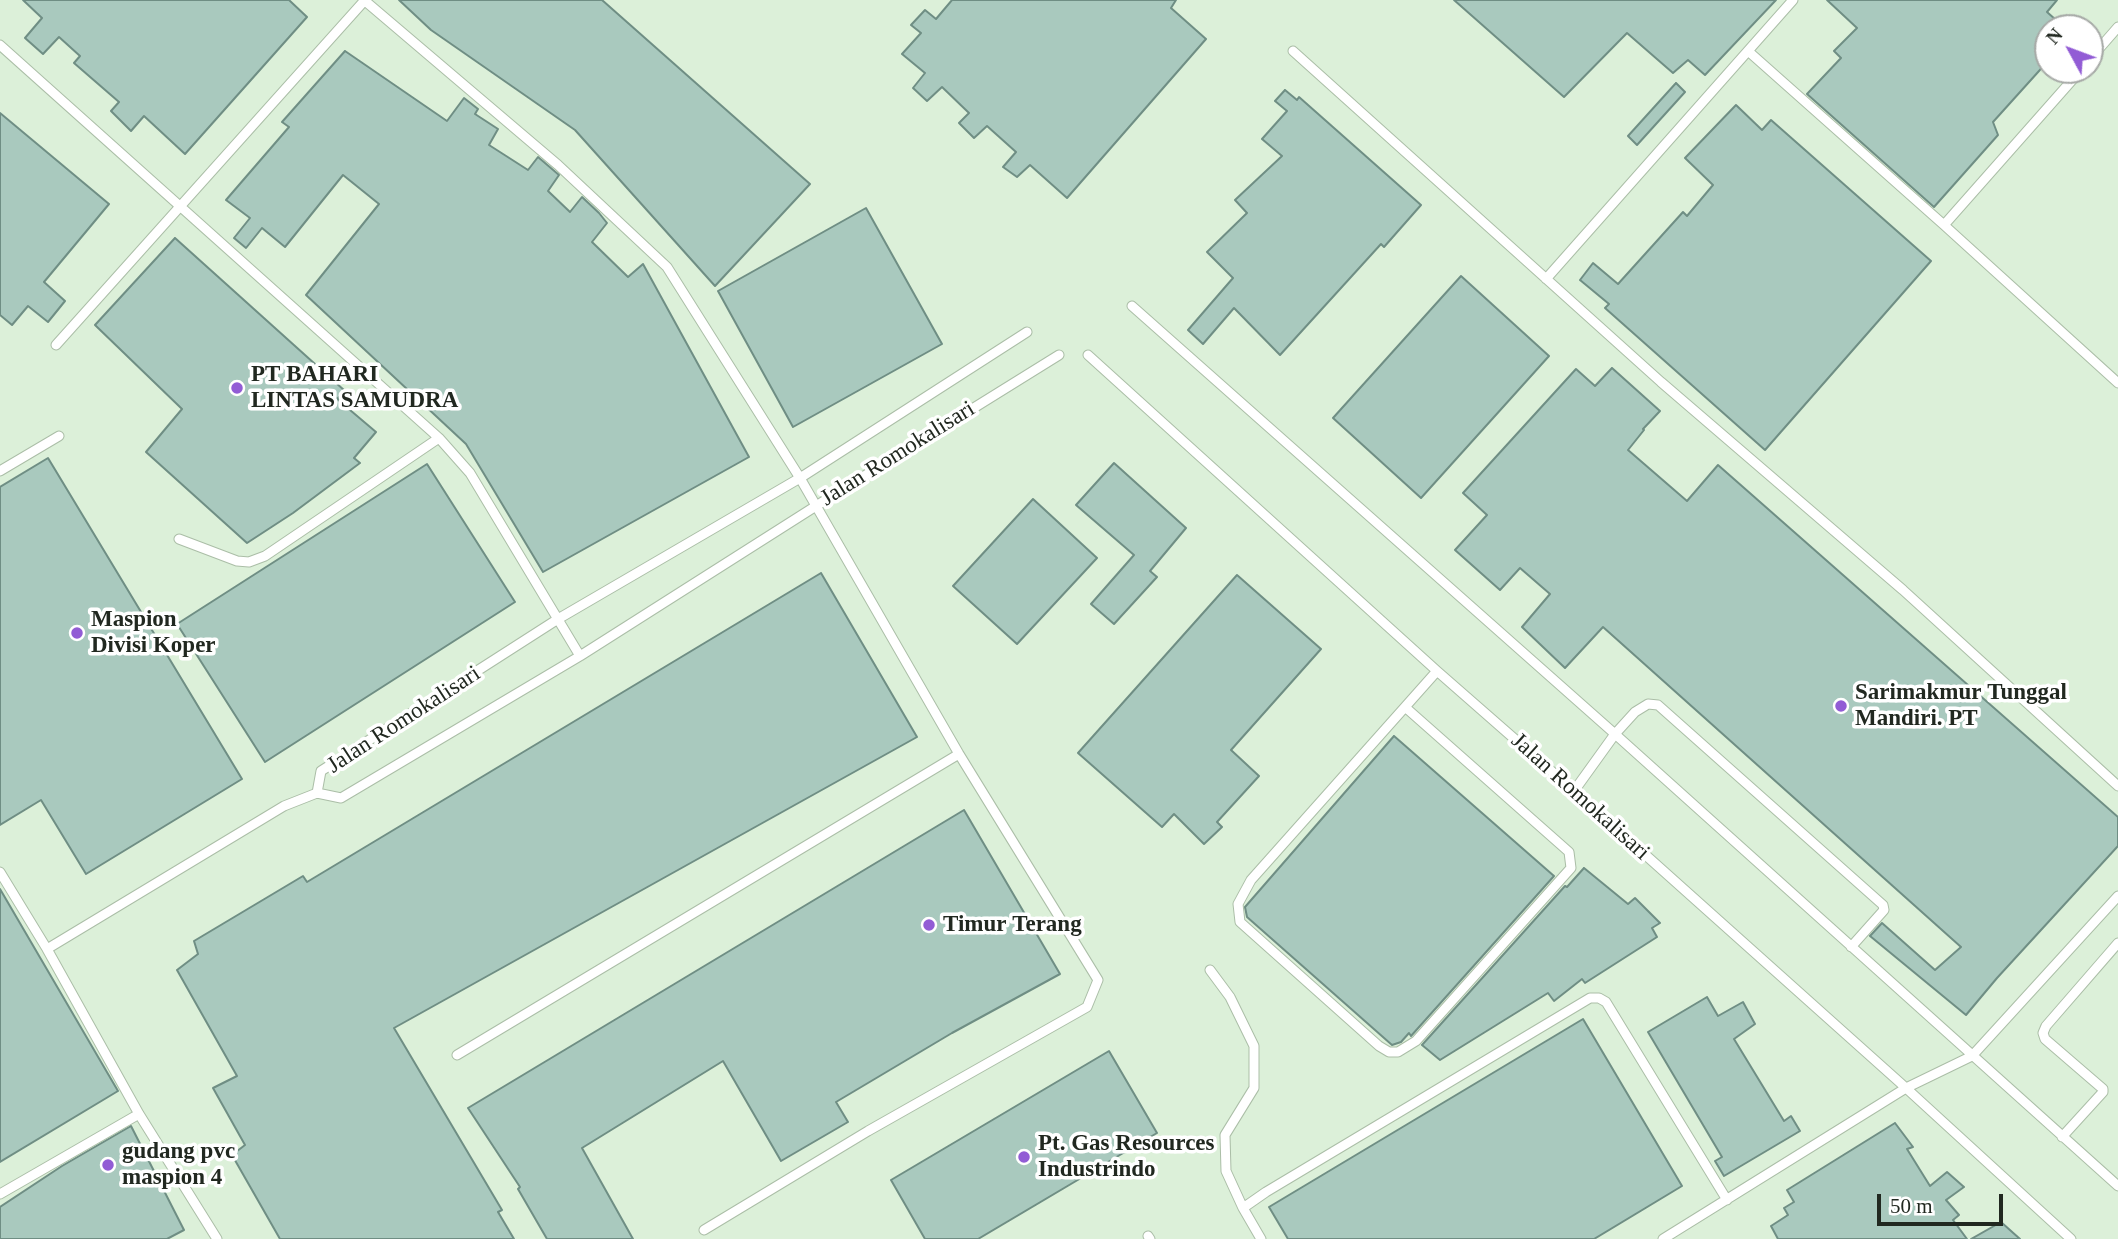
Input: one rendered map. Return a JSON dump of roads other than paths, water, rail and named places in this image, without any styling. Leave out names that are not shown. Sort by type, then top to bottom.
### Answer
[{"type":"lane","points":[[56,345],[365,0],[558,165],[667,267],[800,478],[959,754],[1098,981],[1087,1007],[868,1130],[704,1230]]},
{"type":"lane","points":[[1546,279],[1793,0]]},
{"type":"lane","points":[[2104,43],[2118,27]]},
{"type":"lane","points":[[0,45],[439,438],[470,473],[580,656]]},
{"type":"lane","points":[[1293,51],[1661,382],[1903,590],[2118,786]]},
{"type":"lane","points":[[1748,51],[2118,383]]},
{"type":"lane","points":[[1944,225],[2069,84]]},
{"type":"lane","points":[[1132,306],[1615,734],[2118,1186]]},
{"type":"lane","name":"Jalan Romokalisari","points":[[1027,332],[800,478],[558,619],[321,771],[317,793],[341,798],[580,656],[1059,355]]},
{"type":"lane","name":"Jalan Romokalisari","points":[[1088,355],[2071,1239]]},
{"type":"lane","points":[[0,471],[59,436]]},
{"type":"lane","points":[[179,539],[237,561],[249,562],[265,556],[439,438]]},
{"type":"lane","points":[[1405,707],[1569,852],[1571,868],[1416,1041],[1398,1052],[1389,1052],[1240,922],[1238,904],[1251,880],[1437,671]]},
{"type":"lane","points":[[1574,791],[1634,712],[1648,704],[1658,705],[1883,905],[1884,910],[1851,947]]},
{"type":"lane","points":[[457,1055],[959,754]]},
{"type":"lane","points":[[47,949],[284,806],[317,793]]},
{"type":"lane","points":[[0,872],[47,949],[139,1114],[217,1239]]},
{"type":"lane","points":[[1663,1239],[1906,1088],[1972,1056],[2118,896]]},
{"type":"lane","points":[[2062,1137],[2103,1089],[2045,1039],[2043,1033],[2046,1026],[2118,943]]},
{"type":"lane","points":[[1210,970],[1230,997],[1254,1046],[1254,1088],[1225,1135],[1226,1171],[1242,1208],[1261,1239]]},
{"type":"lane","points":[[1242,1208],[1590,998],[1599,998],[1606,1002],[1727,1200]]},
{"type":"lane","points":[[0,1194],[139,1114]]},
{"type":"place","name":"PT BAHARI LINTAS SAMUDRA","points":[[237,388]]},
{"type":"place","name":"Maspion Divisi Koper","points":[[77,633]]},
{"type":"place","name":"Sarimakmur Tunggal Mandiri. PT","points":[[1841,706]]},
{"type":"place","name":"Timur Terang","points":[[929,925]]},
{"type":"place","name":"Pt. Gas Resources Industrindo","points":[[1024,1157]]},
{"type":"place","name":"gudang pvc maspion 4","points":[[108,1165]]}]
